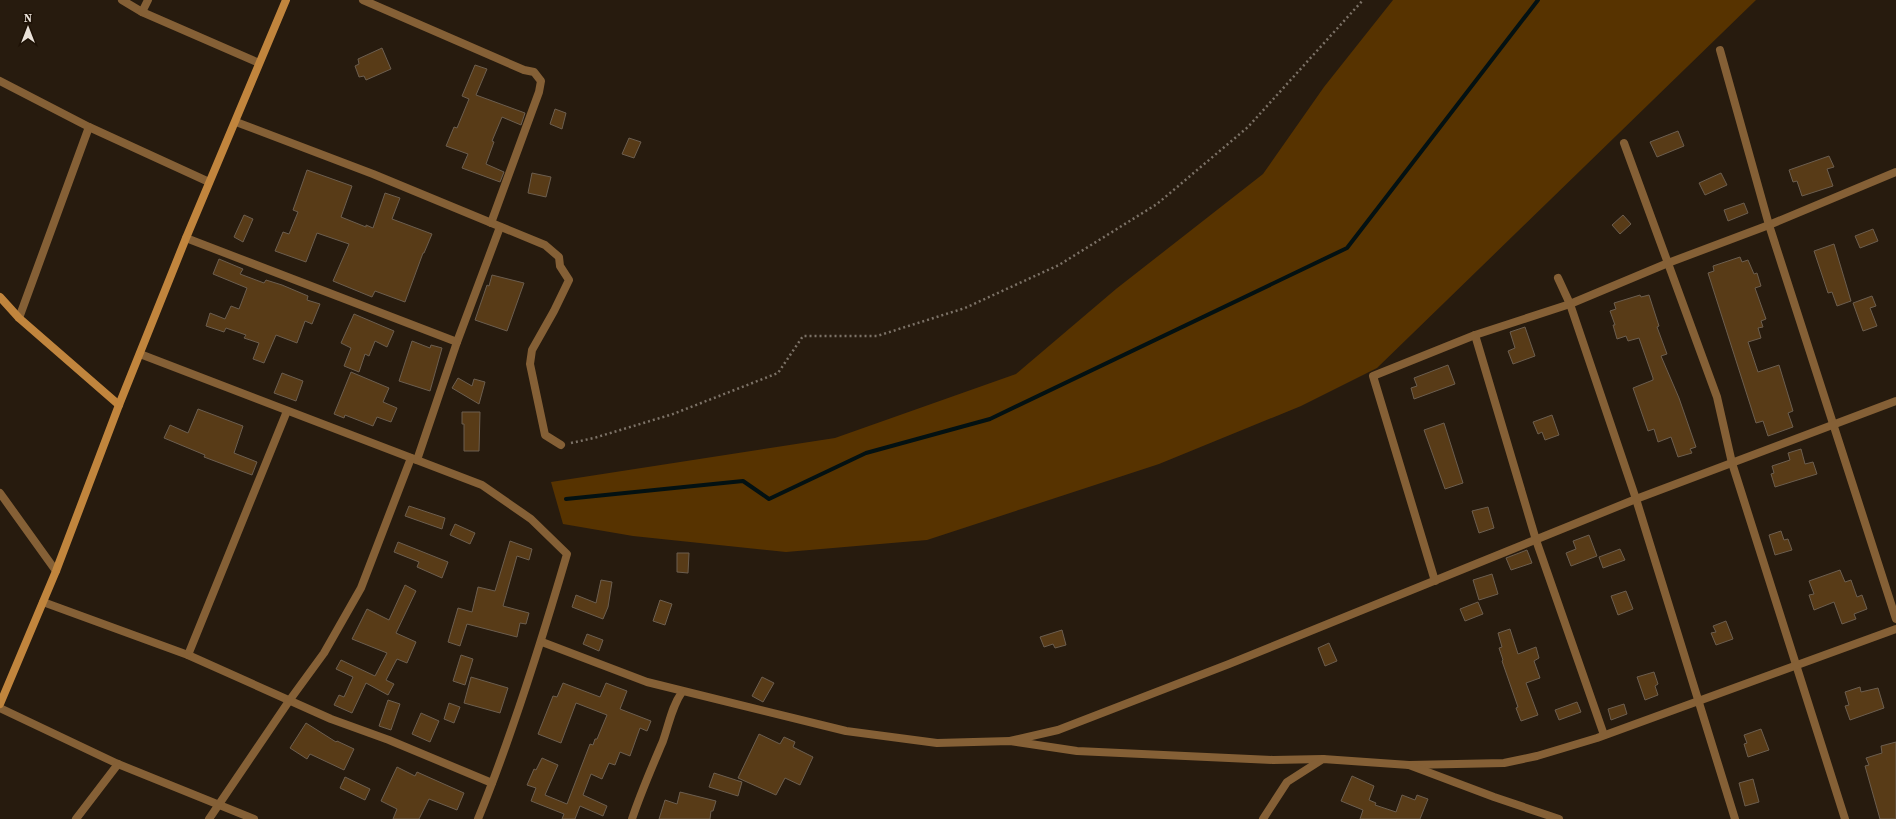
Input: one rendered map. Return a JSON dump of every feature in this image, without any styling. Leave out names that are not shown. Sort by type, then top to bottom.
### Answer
[{"type":"street","points":[[122,0],[142,12],[259,63]]},
{"type":"street","points":[[142,12],[148,0]]},
{"type":"street","points":[[0,704],[3,687],[56,571],[119,404],[209,182],[236,122],[286,0]]},
{"type":"street","points":[[363,0],[524,70],[534,72],[541,81],[539,92],[491,223]]},
{"type":"street","points":[[1720,50],[1769,225],[1896,620]]},
{"type":"street","points":[[0,81],[89,127],[209,182]]},
{"type":"street","points":[[236,122],[373,174],[545,245],[553,250],[559,257],[562,272],[569,280],[554,312],[532,350],[530,364],[545,435],[561,445]]},
{"type":"street","points":[[19,318],[89,127]]},
{"type":"street","points":[[1624,143],[1717,397],[1732,463],[1845,819]]},
{"type":"street","points":[[1436,581],[1373,376],[1476,335],[1570,304],[1668,263],[1769,225],[1896,172]]},
{"type":"street","points":[[209,819],[289,701],[324,653],[361,588],[414,459],[500,227]]},
{"type":"street","points":[[186,238],[457,342]]},
{"type":"street","points":[[1558,278],[1570,304],[1636,499],[1735,819]]},
{"type":"street","points":[[0,297],[19,318],[119,404]]},
{"type":"street","points":[[1476,335],[1536,540],[1604,735]]},
{"type":"street","points":[[140,354],[482,485],[531,519],[567,554],[542,642],[478,819]]},
{"type":"street","points":[[1010,742],[1058,730],[1229,664],[1636,499],[1896,401]]},
{"type":"street","points":[[188,655],[287,411]]},
{"type":"street","points":[[0,493],[56,571]]},
{"type":"street","points":[[43,602],[188,655],[289,701],[492,783]]},
{"type":"street","points":[[542,642],[646,682],[846,731],[937,743],[1010,742],[1077,751],[1273,760],[1323,759],[1409,764],[1504,763],[1537,756],[1604,735],[1896,629]]},
{"type":"street","points":[[632,819],[645,782],[662,742],[676,701],[682,692]]},
{"type":"street","points":[[0,708],[118,764],[254,819]]},
{"type":"street","points":[[1263,819],[1287,782],[1323,759]]},
{"type":"street","points":[[76,819],[118,764]]},
{"type":"street","points":[[1409,764],[1559,819]]},
{"type":"path","points":[[561,445],[594,438],[673,414],[778,373],[802,336],[877,336],[965,308],[1059,265],[1157,204],[1248,128],[1363,0]]},
{"type":"shaded area","points":[[1393,0],[1756,0],[1377,368],[1301,406],[1159,464],[927,540],[786,552],[633,536],[563,524],[551,482],[835,438],[1016,374],[1116,289],[1263,174],[1324,87]]},
{"type":"building","points":[[382,48],[391,69],[366,80],[364,76],[359,77],[355,66],[359,64],[358,59]]},
{"type":"building","points":[[475,65],[487,69],[476,95],[525,113],[521,125],[502,117],[492,141],[494,142],[486,164],[504,172],[500,182],[462,168],[468,154],[446,146],[454,127],[457,128],[469,99],[462,96]]},
{"type":"building","points":[[555,109],[566,113],[562,129],[550,124]]},
{"type":"building","points":[[1678,131],[1684,146],[1657,157],[1650,142]]},
{"type":"building","points":[[629,138],[641,142],[634,158],[622,154]]},
{"type":"building","points":[[1829,156],[1834,167],[1827,169],[1833,186],[1802,196],[1797,181],[1793,182],[1789,170]]},
{"type":"building","points":[[307,170],[352,186],[341,217],[366,227],[366,225],[373,228],[385,193],[400,198],[392,219],[432,234],[423,253],[405,302],[375,291],[372,297],[333,281],[349,244],[317,233],[306,262],[275,251],[283,232],[289,234],[298,212],[293,210]]},
{"type":"building","points":[[532,173],[551,177],[546,197],[528,193]]},
{"type":"building","points":[[1721,173],[1727,185],[1705,195],[1699,183]]},
{"type":"building","points":[[1744,203],[1748,213],[1728,221],[1724,210]]},
{"type":"building","points":[[244,215],[253,219],[243,242],[234,237]]},
{"type":"building","points":[[1623,215],[1631,224],[1620,234],[1612,225]]},
{"type":"building","points":[[1873,229],[1878,241],[1860,248],[1855,236]]},
{"type":"building","points":[[1834,244],[1851,301],[1837,306],[1832,292],[1828,293],[1814,251]]},
{"type":"building","points":[[1740,257],[1742,262],[1748,260],[1754,274],[1757,273],[1761,286],[1755,288],[1766,319],[1761,321],[1763,327],[1758,328],[1761,338],[1748,342],[1758,372],[1779,365],[1793,411],[1788,413],[1793,427],[1768,436],[1763,421],[1756,423],[1708,273],[1714,271],[1713,266]]},
{"type":"building","points":[[219,259],[243,269],[240,274],[264,283],[266,280],[282,285],[308,296],[307,300],[320,304],[312,324],[305,321],[297,343],[276,335],[264,363],[253,359],[259,343],[244,338],[246,335],[226,328],[224,332],[206,326],[210,313],[225,319],[231,306],[239,309],[247,288],[213,274]]},
{"type":"building","points":[[492,275],[524,283],[507,331],[475,320]]},
{"type":"building","points":[[1640,295],[1641,297],[1649,295],[1659,326],[1657,327],[1667,354],[1661,356],[1679,398],[1696,447],[1690,449],[1692,453],[1678,457],[1671,437],[1658,442],[1654,429],[1648,431],[1633,388],[1653,380],[1639,338],[1628,341],[1626,336],[1617,339],[1613,325],[1615,325],[1610,311],[1616,309],[1614,303]]},
{"type":"building","points":[[1872,296],[1876,306],[1870,308],[1877,326],[1863,331],[1853,303]]},
{"type":"building","points":[[354,314],[394,331],[387,347],[375,341],[369,356],[365,354],[359,372],[344,366],[351,348],[341,343]]},
{"type":"building","points":[[1525,327],[1535,356],[1513,364],[1508,351],[1515,348],[1510,332]]},
{"type":"building","points":[[412,341],[430,348],[431,345],[442,348],[430,391],[399,381]]},
{"type":"building","points":[[1448,365],[1455,384],[1414,399],[1411,388],[1417,386],[1414,378]]},
{"type":"building","points":[[351,372],[389,388],[383,402],[397,408],[391,422],[377,417],[373,426],[345,415],[344,418],[334,414]]},
{"type":"building","points":[[282,373],[303,381],[296,401],[274,393]]},
{"type":"building","points":[[458,378],[472,386],[474,379],[485,382],[479,404],[452,388]]},
{"type":"building","points":[[198,409],[243,426],[234,453],[257,462],[252,475],[204,457],[205,455],[164,438],[170,425],[188,433]]},
{"type":"building","points":[[462,412],[480,412],[479,451],[464,451],[464,424],[462,424]]},
{"type":"building","points":[[1552,415],[1559,435],[1545,440],[1542,432],[1538,434],[1533,422]]},
{"type":"building","points":[[1444,423],[1463,483],[1445,489],[1424,430]]},
{"type":"building","points":[[1801,449],[1805,464],[1813,462],[1817,474],[1775,487],[1771,474],[1774,473],[1772,466],[1790,460],[1788,453]]},
{"type":"building","points":[[409,506],[445,518],[442,529],[405,516]]},
{"type":"building","points":[[1488,507],[1494,528],[1479,533],[1472,511]]},
{"type":"building","points":[[455,524],[475,533],[470,544],[450,535]]},
{"type":"building","points":[[1781,531],[1784,540],[1788,539],[1792,550],[1775,555],[1769,535]]},
{"type":"building","points":[[1589,535],[1597,556],[1571,566],[1566,553],[1576,549],[1573,541]]},
{"type":"building","points":[[510,541],[532,549],[529,560],[517,556],[503,606],[529,613],[526,624],[520,623],[517,637],[467,624],[460,646],[448,642],[458,608],[472,612],[478,587],[495,591]]},
{"type":"building","points":[[398,542],[448,562],[442,578],[417,567],[419,562],[394,552]]},
{"type":"building","points":[[1620,549],[1625,560],[1603,568],[1599,557]]},
{"type":"building","points":[[1527,550],[1532,563],[1511,570],[1506,558]]},
{"type":"building","points":[[677,553],[689,553],[688,573],[677,572]]},
{"type":"building","points":[[1840,570],[1845,582],[1851,580],[1857,597],[1862,595],[1867,609],[1854,614],[1856,619],[1842,624],[1834,602],[1814,610],[1809,595],[1814,594],[1809,581]]},
{"type":"building","points":[[1492,574],[1498,594],[1479,600],[1473,580]]},
{"type":"building","points":[[601,580],[612,582],[608,607],[603,619],[572,607],[576,595],[596,603]]},
{"type":"building","points":[[405,585],[416,591],[396,633],[416,642],[407,663],[397,659],[386,680],[394,684],[388,695],[366,683],[352,713],[334,705],[339,695],[344,697],[353,677],[336,669],[341,660],[375,676],[387,653],[352,639],[367,609],[389,620]]},
{"type":"building","points":[[1626,591],[1633,609],[1618,615],[1611,596]]},
{"type":"building","points":[[660,600],[672,604],[665,625],[653,621]]},
{"type":"building","points":[[1478,602],[1483,614],[1465,621],[1460,609]]},
{"type":"building","points":[[1726,621],[1733,639],[1716,645],[1711,633],[1716,632],[1713,626]]},
{"type":"building","points":[[1510,629],[1518,654],[1536,647],[1539,658],[1534,661],[1540,678],[1526,683],[1538,715],[1521,721],[1499,648],[1502,647],[1498,633]]},
{"type":"building","points":[[1062,630],[1066,645],[1055,648],[1053,644],[1044,647],[1040,637]]},
{"type":"building","points":[[587,634],[603,640],[599,651],[583,644]]},
{"type":"building","points":[[1329,643],[1337,661],[1325,666],[1318,648]]},
{"type":"building","points":[[461,655],[473,659],[465,685],[453,681]]},
{"type":"building","points":[[1654,672],[1658,684],[1655,686],[1658,695],[1645,700],[1637,677]]},
{"type":"building","points":[[471,677],[508,688],[500,713],[464,703]]},
{"type":"building","points":[[762,677],[774,683],[763,702],[752,696]]},
{"type":"building","points":[[563,683],[600,697],[606,683],[627,691],[620,709],[651,721],[647,731],[640,728],[630,756],[620,752],[615,765],[609,763],[602,779],[591,774],[583,795],[607,806],[603,816],[580,806],[575,819],[562,819],[564,814],[531,801],[536,788],[527,785],[534,769],[536,770],[542,758],[558,765],[545,795],[567,804],[590,744],[593,745],[595,739],[597,739],[607,715],[576,703],[561,743],[538,734],[553,696],[557,697]]},
{"type":"building","points":[[1860,687],[1861,692],[1878,688],[1884,708],[1850,720],[1845,706],[1849,705],[1845,692]]},
{"type":"building","points":[[388,700],[400,704],[391,730],[379,726]]},
{"type":"building","points":[[1577,702],[1581,712],[1559,720],[1555,710]]},
{"type":"building","points":[[449,703],[460,707],[454,723],[444,719]]},
{"type":"building","points":[[1624,704],[1627,714],[1611,720],[1608,709]]},
{"type":"building","points":[[421,713],[439,721],[430,742],[412,734]]},
{"type":"building","points":[[306,723],[336,742],[337,741],[354,749],[344,770],[310,754],[307,759],[290,748]]},
{"type":"building","points":[[1761,729],[1769,750],[1748,757],[1744,744],[1747,743],[1744,735]]},
{"type":"building","points":[[759,734],[780,744],[784,737],[795,742],[793,747],[813,757],[800,785],[785,778],[776,795],[738,778]]},
{"type":"building","points":[[1896,742],[1896,819],[1880,819],[1865,766],[1869,765],[1866,758],[1882,753],[1881,746]]},
{"type":"building","points":[[397,767],[415,776],[417,772],[464,793],[457,810],[429,799],[419,819],[393,819],[397,809],[381,801]]},
{"type":"building","points":[[714,773],[742,782],[738,796],[709,787]]},
{"type":"building","points":[[1352,776],[1374,786],[1369,800],[1376,803],[1375,805],[1396,812],[1402,795],[1415,800],[1417,795],[1428,799],[1420,819],[1360,819],[1363,810],[1341,801]]},
{"type":"building","points":[[345,777],[370,789],[365,800],[340,788]]},
{"type":"building","points":[[1753,779],[1759,802],[1745,806],[1739,783]]},
{"type":"building","points":[[680,792],[716,801],[713,811],[711,811],[710,819],[659,819],[665,800],[677,804]]},
{"type":"waterway","points":[[566,499],[743,481],[769,499],[866,453],[990,419],[1347,248],[1538,0]]}]
